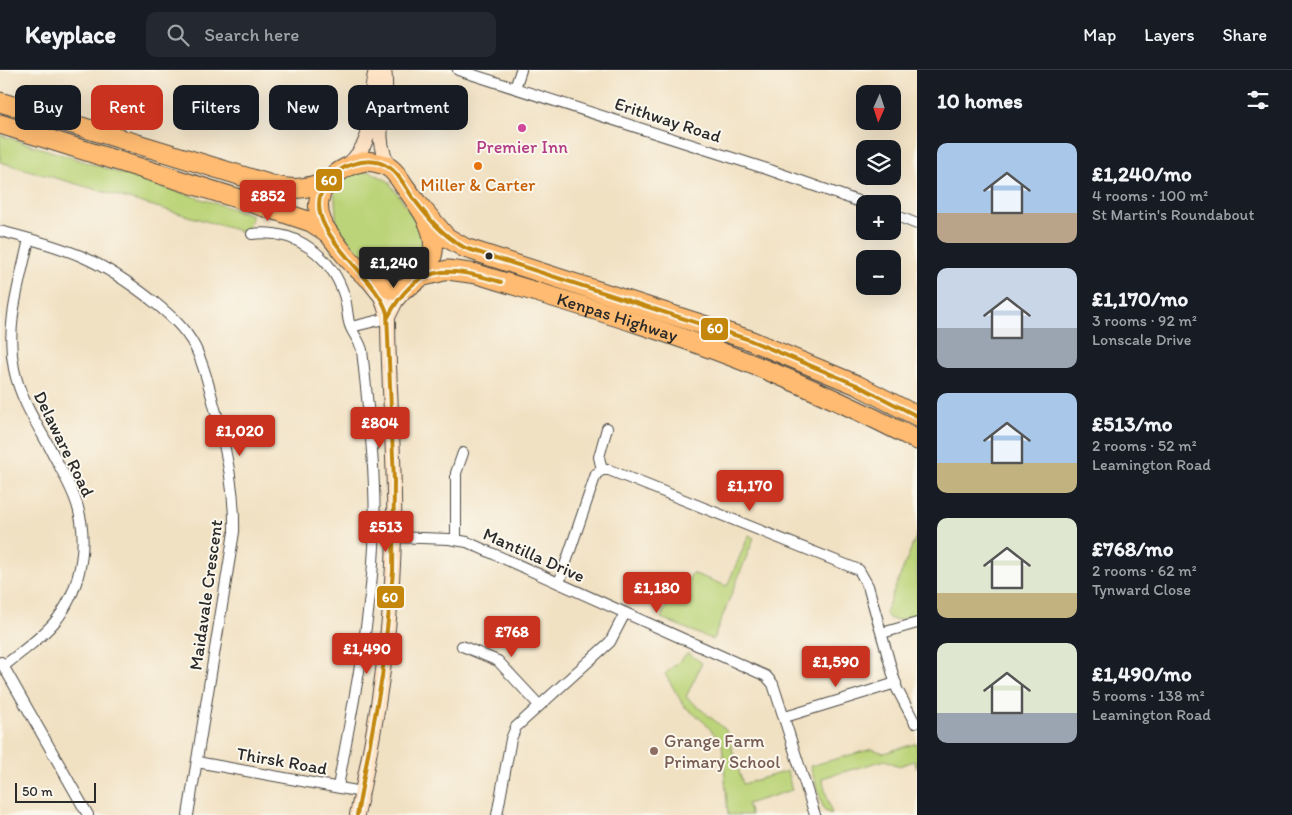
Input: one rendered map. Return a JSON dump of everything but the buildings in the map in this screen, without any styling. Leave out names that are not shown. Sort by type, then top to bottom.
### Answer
[{"type":"highway","points":[[0,102],[275,186],[303,189],[330,179]]},
{"type":"highway","points":[[0,124],[284,213],[311,222],[328,233]]},
{"type":"highway","points":[[366,161],[390,168],[418,204],[433,238],[430,262],[414,281],[392,289],[368,280],[328,233],[320,216],[318,203],[320,193],[330,179],[346,166],[366,161]]},
{"type":"highway","name":"Kenpas Highway","points":[[418,204],[446,237],[465,248],[747,339],[857,385],[917,416]]},
{"type":"highway","name":"Kenpas Highway","points":[[414,281],[448,270],[477,274],[681,339],[794,381],[856,409],[917,440]]},
{"type":"main road","points":[[346,166],[356,157],[369,137],[376,70]]},
{"type":"main road","points":[[384,70],[384,93],[379,141],[390,168]]},
{"type":"main road","points":[[357,815],[386,646],[394,537],[394,448],[388,317],[381,297],[368,280]]},
{"type":"main road","points":[[388,317],[396,301],[414,281]]},
{"type":"street","name":"Erithway Road","points":[[458,70],[767,169],[856,200]]},
{"type":"street","points":[[515,88],[521,70]]},
{"type":"street","points":[[901,218],[917,224]]},
{"type":"street","name":"Maidavale Crescent","points":[[0,231],[29,238],[91,259],[140,291],[181,327],[194,346],[206,373],[230,471],[234,496],[234,532],[188,815]]},
{"type":"street","points":[[252,234],[262,233],[284,237],[308,246],[318,253],[329,267],[344,295],[350,327],[360,341],[362,350],[373,446],[374,538],[371,594],[338,787]]},
{"type":"street","name":"Delaware Road","points":[[2,663],[37,640],[58,618],[72,595],[78,578],[82,548],[82,529],[74,497],[20,390],[11,352],[12,318],[29,238]]},
{"type":"street","points":[[350,327],[388,317]]},
{"type":"street","points":[[602,470],[599,457],[607,428]]},
{"type":"street","points":[[456,539],[456,473],[463,453]]},
{"type":"street","points":[[559,583],[596,474],[602,470],[618,474],[859,570],[868,586],[896,683],[915,723]]},
{"type":"street","name":"Mantilla Drive","points":[[394,537],[456,539],[559,583],[769,678],[773,684],[815,815]]},
{"type":"street","points":[[497,815],[511,739],[516,727],[610,642],[625,614]]},
{"type":"street","points":[[882,633],[917,623]]},
{"type":"street","points":[[462,646],[498,661],[539,705]]},
{"type":"street","points":[[2,663],[88,815]]},
{"type":"street","points":[[784,717],[896,683]]},
{"type":"street","name":"Thirsk Road","points":[[197,762],[362,792]]},
{"type":"green space","points":[[0,135],[252,215],[247,233],[0,162]]},
{"type":"green space","points":[[369,171],[388,181],[421,226],[424,244],[422,256],[408,275],[396,278],[377,271],[337,228],[334,187],[349,175]]},
{"type":"green space","points":[[917,534],[917,615],[899,620],[890,619],[885,613]]},
{"type":"green space","points":[[749,535],[754,538],[713,640],[661,618],[679,578],[688,581],[692,573],[727,586]]},
{"type":"green space","points":[[688,653],[702,663],[686,697],[726,730],[743,784],[787,771],[792,790],[747,804],[751,815],[728,815],[722,743],[704,722],[684,706],[665,674]]},
{"type":"green space","points":[[917,743],[917,769],[914,761],[899,766],[885,760],[822,778],[832,815],[824,810],[810,766],[872,749],[884,753]]},
{"type":"transit line","name":"60","points":[[357,815],[382,677],[393,572],[394,482],[387,313],[380,298],[341,250],[321,217],[319,200],[326,184],[331,177],[345,167],[367,161],[381,163],[390,168],[402,180],[429,218],[449,237],[465,248],[747,339],[857,385],[917,416]]},
{"type":"transit line","name":"60","points":[[388,317],[399,299],[410,287],[422,278],[435,273],[465,273],[501,282]]},
{"type":"place","name":"Premier Inn","points":[[522,128]]},
{"type":"place","name":"Miller & Carter","points":[[478,166]]},
{"type":"place","name":"Grange Farm Primary School","points":[[654,751]]}]
